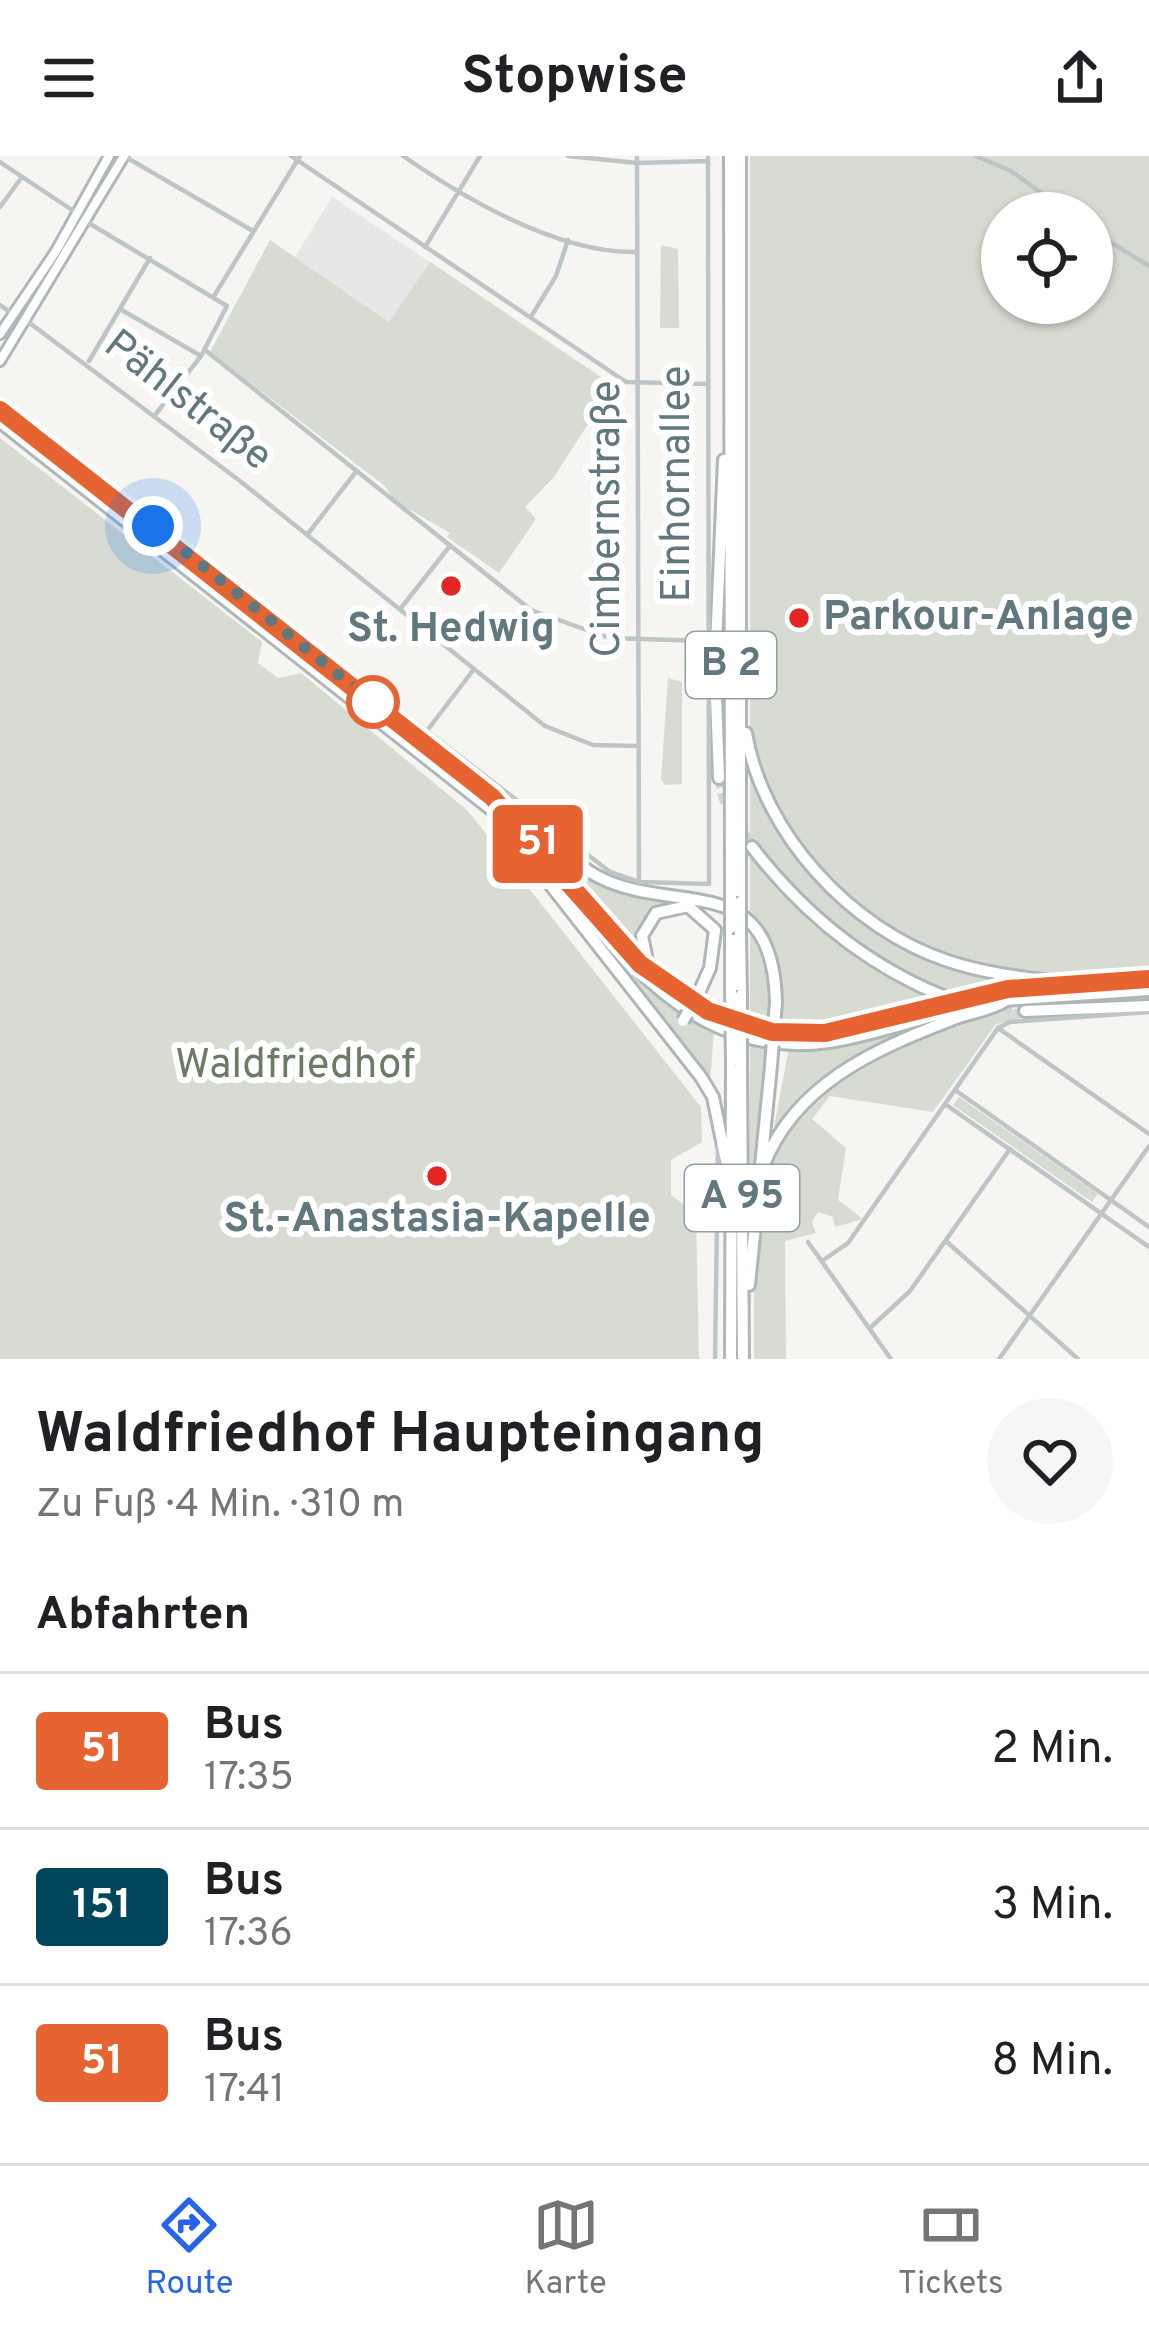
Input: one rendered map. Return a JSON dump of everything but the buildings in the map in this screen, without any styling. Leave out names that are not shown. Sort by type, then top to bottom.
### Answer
[{"type":"highway","name":"B 2","points":[[730,156],[736,899]]},
{"type":"highway","name":"A 95","points":[[740,156],[742,706],[736,1064],[742,1359]]},
{"type":"highway","points":[[719,778],[715,670],[725,449],[732,434]]},
{"type":"highway","points":[[742,706],[752,762],[772,812],[859,911],[898,938],[948,962],[1068,983]]},
{"type":"highway","points":[[496,793],[613,884],[704,898],[740,916],[773,960],[776,1002],[763,1167],[742,1330]]},
{"type":"highway","points":[[494,813],[712,1097],[732,1190]]},
{"type":"highway","points":[[752,847],[792,896],[852,947],[943,996]]},
{"type":"highway","points":[[668,1036],[683,1021],[710,968],[715,930],[688,906],[656,913],[643,936],[648,965],[671,990]]},
{"type":"highway","points":[[763,1167],[792,1113],[828,1081],[910,1036],[1005,1001]]},
{"type":"highway","points":[[1025,1011],[1149,1009]]},
{"type":"highway","points":[[732,1190],[736,1064]]},
{"type":"highway","name":"A 95","points":[[731,1359],[732,1190]]},
{"type":"main road","points":[[0,334],[109,156]]},
{"type":"main road","points":[[0,361],[124,156]]},
{"type":"main road","points":[[13,314],[20,332]]},
{"type":"main road","points":[[0,410],[494,813],[633,971],[707,1024],[770,1043],[826,1043],[1005,1001],[1149,991]]},
{"type":"main road","points":[[0,423],[496,793],[614,936],[671,990],[708,1011],[772,1032],[825,1033],[968,997],[1068,983],[1149,979]]},
{"type":"street","points":[[124,156],[253,231]]},
{"type":"street","points":[[403,156],[459,191],[568,240],[638,252]]},
{"type":"street","points":[[425,247],[480,156]]},
{"type":"street","points":[[568,156],[708,158]]},
{"type":"street","points":[[976,156],[1011,171],[1040,192]]},
{"type":"street","points":[[214,296],[296,158],[626,382],[708,384]]},
{"type":"street","name":"Einhornallee","points":[[639,882],[709,884],[708,158]]},
{"type":"street","name":"Cimbernstraße","points":[[637,159],[639,882]]},
{"type":"street","points":[[0,162],[77,214]]},
{"type":"street","points":[[0,207],[22,177]]},
{"type":"street","points":[[87,222],[226,306],[203,353],[155,415]]},
{"type":"street","points":[[530,317],[556,276],[568,240]]},
{"type":"street","points":[[1113,244],[1149,266]]},
{"type":"street","points":[[88,362],[150,258]]},
{"type":"street","points":[[0,305],[13,314]]},
{"type":"street","points":[[120,309],[203,353],[550,621],[593,635],[707,641]]},
{"type":"street","name":"Pählstraße","points":[[27,321],[88,362],[554,730],[593,745],[638,746]]},
{"type":"street","points":[[307,535],[356,472]]},
{"type":"street","points":[[400,609],[449,547]]},
{"type":"street","points":[[423,736],[474,669]]},
{"type":"street","points":[[496,793],[600,866],[639,882]]},
{"type":"street","points":[[825,1259],[848,1243],[998,1028],[1020,1021],[1149,1009]]},
{"type":"street","points":[[998,1028],[1149,1134]]},
{"type":"street","points":[[955,1090],[1149,1227]]},
{"type":"street","points":[[945,1104],[1149,1247]]},
{"type":"street","points":[[715,1359],[720,1129]]},
{"type":"street","points":[[1000,1358],[1149,1146]]},
{"type":"street","points":[[870,1328],[899,1305],[1010,1149]]},
{"type":"street","points":[[946,1240],[1078,1359]]},
{"type":"street","points":[[808,1242],[825,1259],[891,1359]]},
{"type":"shaded area","points":[[332,197],[430,262],[389,322],[295,257]]},
{"type":"green space","points":[[750,156],[1149,156],[1149,974],[1041,976],[825,1026],[750,1022]]},
{"type":"green space","points":[[270,240],[389,322],[430,262],[613,385],[554,477],[525,507],[536,519],[499,573],[447,537],[450,533],[395,501],[385,486],[210,352]]},
{"type":"green space","points":[[661,245],[678,249],[679,328],[660,328]]},
{"type":"green space","name":"Waldfriedhof","points":[[0,438],[262,642],[258,663],[278,678],[301,673],[468,811],[701,1107],[702,1142],[671,1160],[671,1195],[696,1214],[699,1359],[0,1359]]},
{"type":"green space","points":[[668,678],[682,682],[682,784],[665,785],[661,779]]},
{"type":"green space","points":[[546,842],[587,874],[672,901],[644,924],[641,960]]},
{"type":"green space","points":[[590,928],[650,992],[714,1030],[710,1083]]},
{"type":"green space","points":[[1021,1008],[1020,1019],[996,1024],[933,1112],[830,1096],[812,1119],[846,1148],[838,1200],[863,1219],[835,1227],[833,1217],[818,1212],[812,1221],[816,1233],[785,1241],[786,1359],[754,1359],[759,1218],[765,1183],[793,1121],[829,1085],[908,1044],[963,1022]]},
{"type":"green space","points":[[912,1025],[912,1033],[820,1081],[773,1132],[789,1048],[842,1044]]},
{"type":"green space","points":[[750,1042],[777,1047],[749,1223]]},
{"type":"green space","points":[[959,1097],[1098,1194],[1092,1202],[953,1105]]},
{"type":"tunnel","points":[[719,778],[724,799],[752,847]]},
{"type":"tunnel","points":[[943,996],[1025,1011]]},
{"type":"bus line","name":"51","points":[[0,410],[492,797],[640,964],[671,990],[708,1011],[772,1032],[825,1033],[1008,989],[1149,979]]},
{"type":"place","name":"St. Hedwig","points":[[451,586]]},
{"type":"place","name":"Parkour-Anlage","points":[[799,618]]},
{"type":"place","name":"St.-Anastasia-Kapelle","points":[[437,1176]]},
{"type":"route","points":[[153,526],[354,687],[370,688],[373,702]]}]
